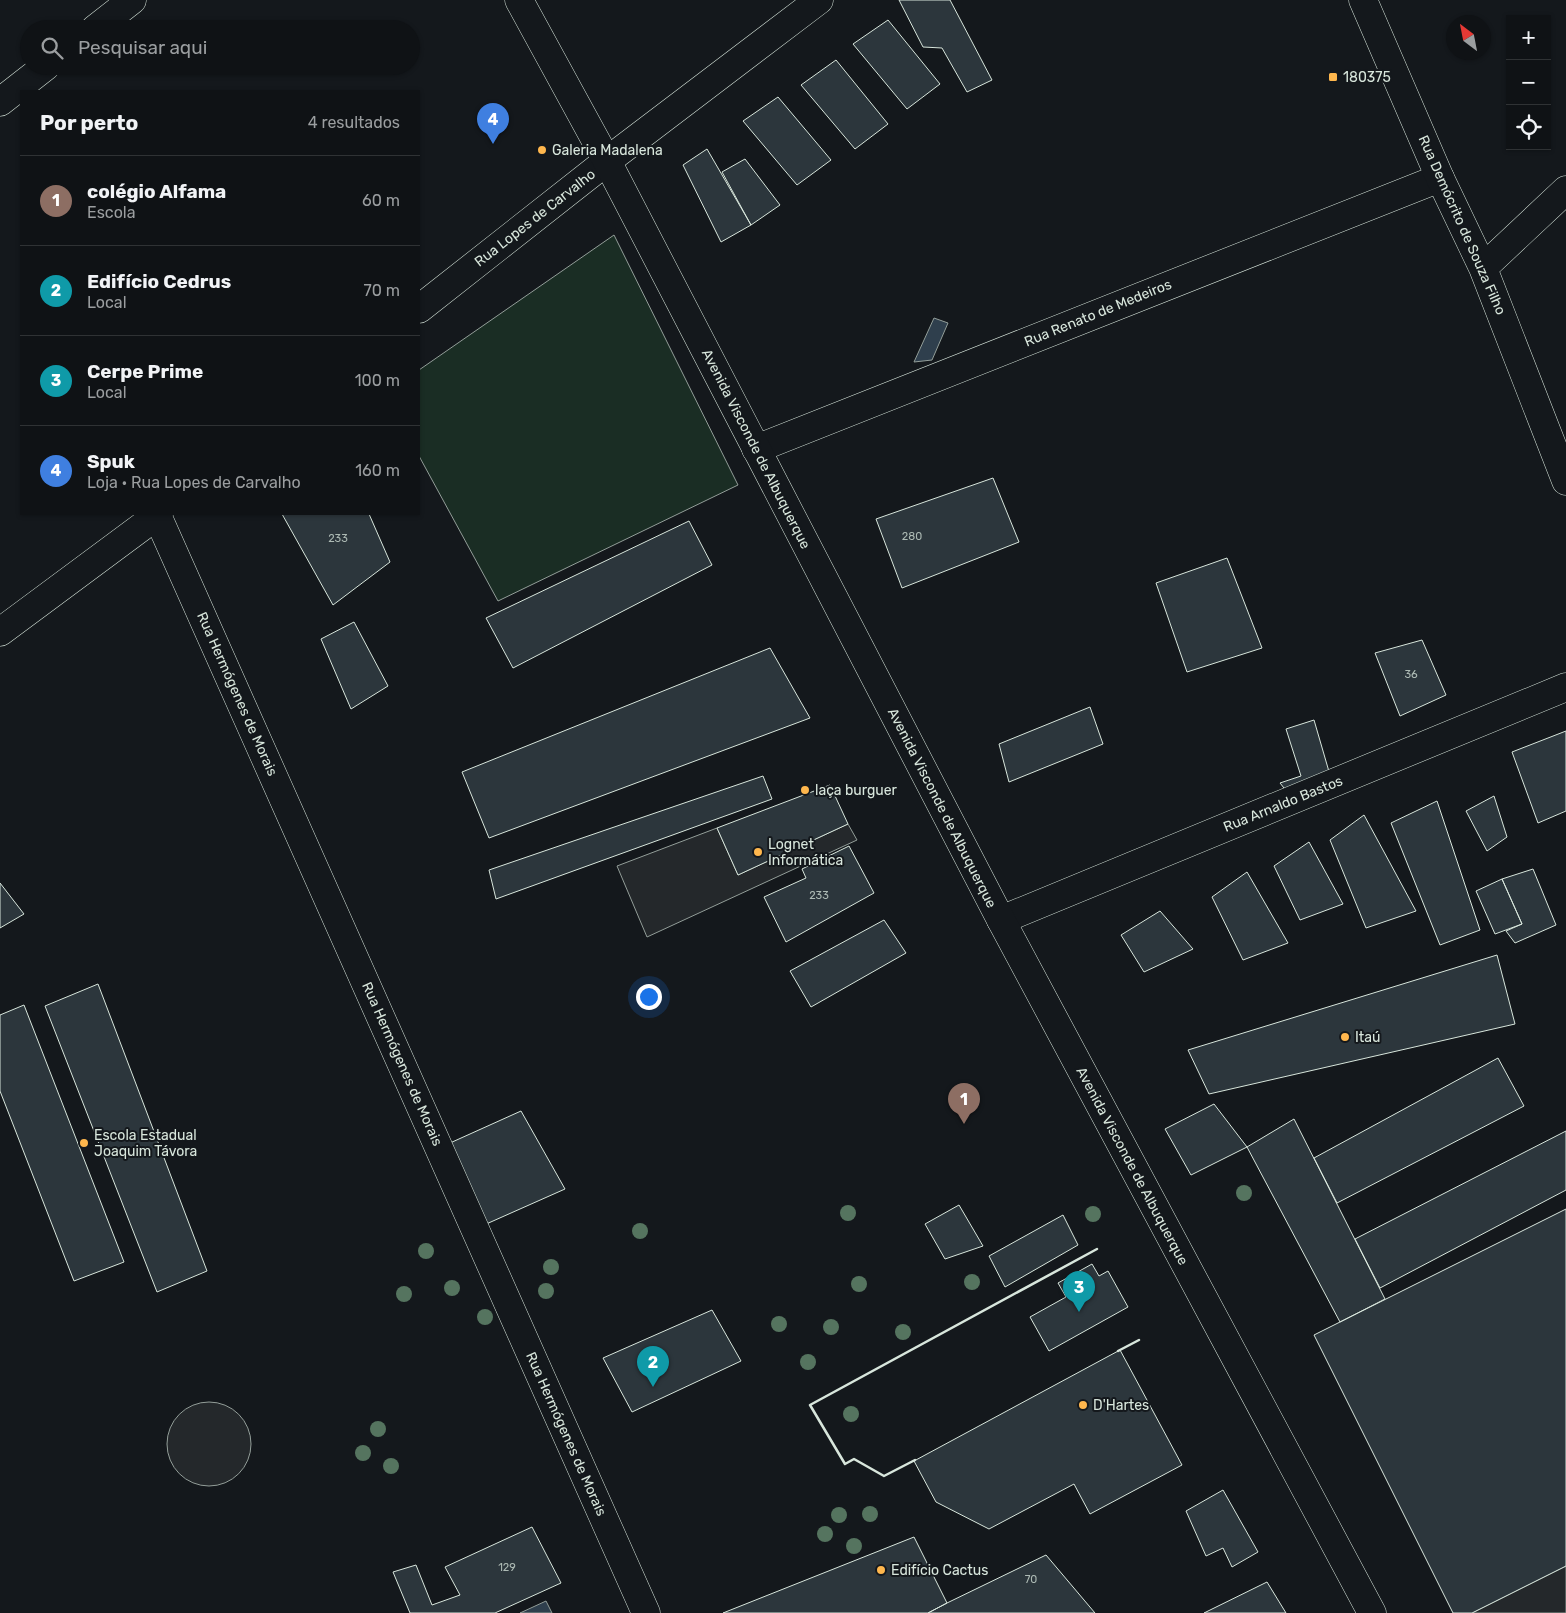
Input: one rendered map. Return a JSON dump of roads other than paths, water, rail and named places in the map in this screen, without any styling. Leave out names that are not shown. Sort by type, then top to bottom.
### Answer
[{"type":"street","points":[[106,20],[132,0]]},
{"type":"street","name":"Avenida Visconde de Albuquerque","points":[[519,0],[608,161],[1001,920],[1372,1613]]},
{"type":"street","name":"Rua Lopes de Carvalho","points":[[420,308],[608,161],[819,0]]},
{"type":"street","name":"Rua Demócrito de Souza Filho","points":[[1363,0],[1440,178],[1484,268],[1566,481]]},
{"type":"street","points":[[0,102],[34,75]]},
{"type":"street","name":"Rua Renato de Medeiros","points":[[756,449],[1440,178]]},
{"type":"street","points":[[1484,268],[1566,190]]},
{"type":"street","points":[[0,632],[157,515]]},
{"type":"street","name":"Rua Hermógenes de Morais","points":[[158,515],[646,1613]]},
{"type":"street","name":"Rua Arnaldo Bastos","points":[[1001,920],[1566,687]]},
{"type":"water","points":[[934,318],[948,323],[932,360],[914,362]]},
{"type":"water","points":[[546,1601],[552,1613],[520,1613]]},
{"type":"place","name":"180375","points":[[1333,77]]},
{"type":"place","name":"Spuk","points":[[493,144]]},
{"type":"place","name":"Galeria Madalena","points":[[542,150]]},
{"type":"place","name":"laça burguer","points":[[805,790]]},
{"type":"place","name":"Lognet Informática","points":[[758,852]]},
{"type":"place","name":"Itaú","points":[[1345,1037]]},
{"type":"place","name":"colégio Alfama","points":[[964,1124]]},
{"type":"place","name":"Escola Estadual Joaquim Távora","points":[[84,1143]]},
{"type":"place","name":"Cerpe Prime","points":[[1079,1312]]},
{"type":"place","name":"Edifício Cedrus","points":[[653,1387]]},
{"type":"place","name":"D'Hartes","points":[[1083,1405]]},
{"type":"place","name":"Edifício Cactus","points":[[881,1570]]}]
